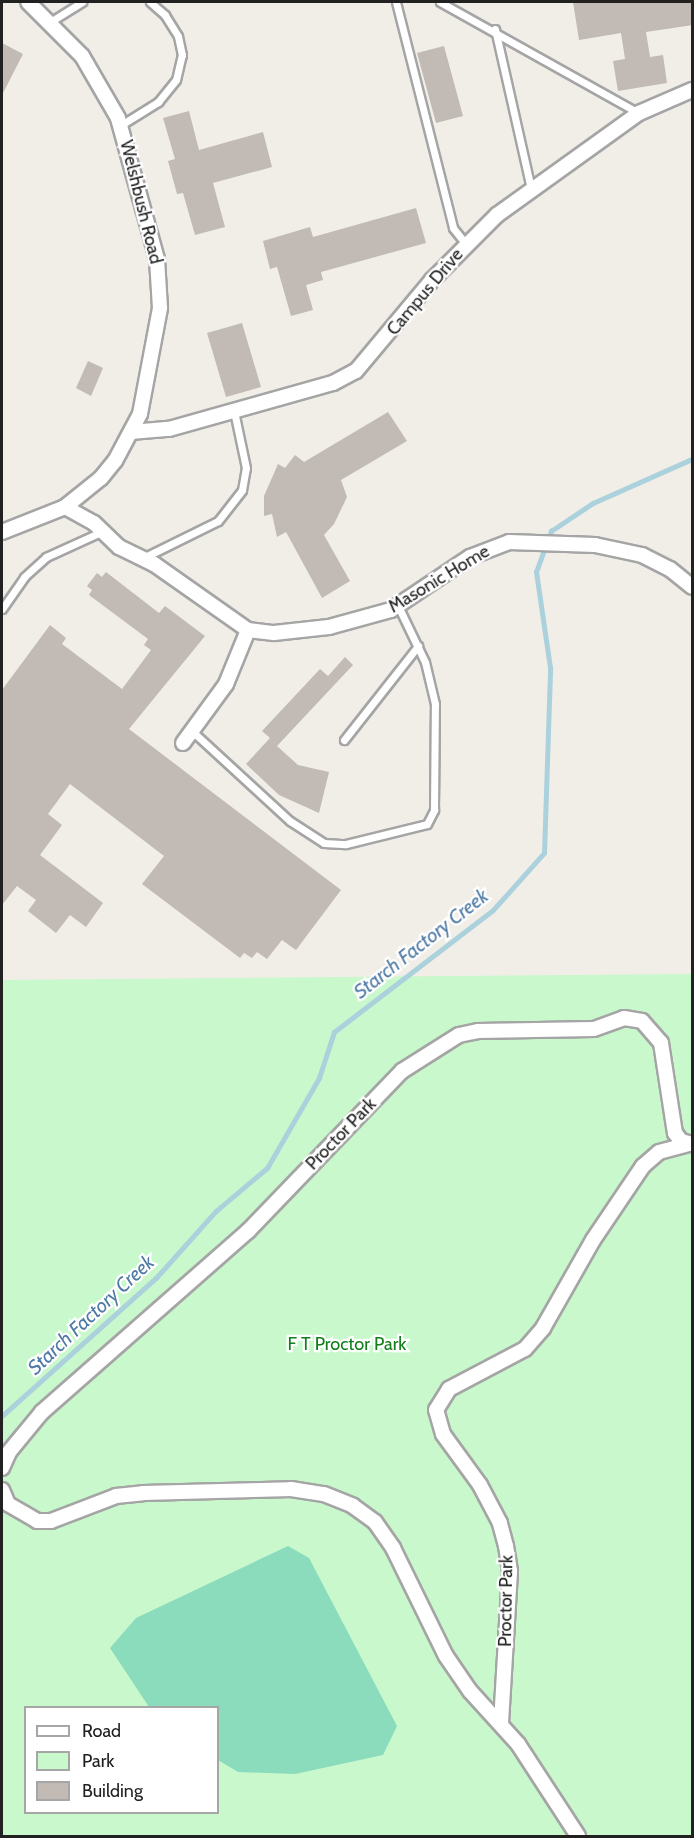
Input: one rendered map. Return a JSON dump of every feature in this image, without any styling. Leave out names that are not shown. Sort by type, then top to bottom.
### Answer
[{"type":"street","name":"Welshbush Road","points":[[28,2],[82,57],[121,125],[157,259],[160,308],[140,414],[131,432]]},
{"type":"street","name":"Campus Drive","points":[[131,432],[169,429],[333,383],[356,371],[465,243],[531,189],[639,113],[693,90]]},
{"type":"street","points":[[2,532],[65,507],[101,478],[131,432]]},
{"type":"street","name":"Masonic Home","points":[[65,507],[103,531],[119,547],[142,558],[248,630],[274,633],[329,627],[398,606],[470,557],[509,542],[595,545],[642,555],[670,569],[693,587]]},
{"type":"street","points":[[183,743],[233,670],[248,630]]},
{"type":"street","name":"Proctor Park","points":[[2,1468],[9,1452],[42,1412],[248,1231],[402,1071],[443,1043],[478,1031],[594,1029],[624,1018],[642,1021],[661,1043],[669,1084],[671,1123],[675,1133],[690,1144]]},
{"type":"street","name":"Proctor Park","points":[[501,1723],[510,1571],[506,1546],[500,1523],[480,1485],[443,1434],[436,1410],[449,1389],[525,1349],[543,1328],[593,1240],[643,1166],[659,1152],[690,1144]]},
{"type":"street","points":[[2,1490],[8,1504],[37,1521],[51,1521],[117,1496],[143,1493],[291,1489],[324,1494],[353,1506],[375,1522],[393,1548],[446,1656],[470,1691],[501,1723],[578,1836]]},
{"type":"lane","points":[[50,22],[82,2]]},
{"type":"lane","points":[[121,125],[158,102],[176,80],[182,55],[178,36],[165,15],[150,2]]},
{"type":"lane","points":[[396,2],[453,228],[465,243]]},
{"type":"lane","points":[[440,2],[495,29],[639,113]]},
{"type":"lane","points":[[495,29],[531,189]]},
{"type":"lane","points":[[142,558],[218,521],[242,489],[246,468],[234,411]]},
{"type":"lane","points":[[2,609],[24,577],[46,557],[103,531]]},
{"type":"lane","points":[[192,731],[290,821],[324,843],[346,844],[427,824],[434,810],[435,704],[418,646],[398,606]]},
{"type":"lane","points":[[344,740],[418,646]]},
{"type":"green space","name":"F T Proctor Park","points":[[692,974],[692,1836],[2,1836],[2,980]]},
{"type":"green space","points":[[288,1546],[309,1558],[397,1726],[383,1755],[295,1774],[238,1772],[219,1761],[219,1706],[148,1706],[110,1648],[136,1618]]},
{"type":"building","points":[[573,2],[693,2],[693,25],[646,32],[650,57],[663,55],[667,83],[618,91],[613,61],[625,59],[621,33],[579,40]]},
{"type":"building","points":[[2,43],[23,54],[2,95]]},
{"type":"building","points":[[444,46],[463,116],[436,123],[417,53]]},
{"type":"building","points":[[189,111],[199,150],[263,132],[272,167],[213,183],[225,227],[195,235],[183,193],[177,194],[168,161],[175,159],[163,118]]},
{"type":"building","points":[[416,208],[426,243],[321,272],[323,280],[306,285],[313,310],[291,316],[277,267],[270,269],[263,241],[310,227],[313,237]]},
{"type":"building","points":[[242,323],[261,387],[226,397],[207,333]]},
{"type":"building","points":[[88,361],[103,368],[91,396],[76,388]]},
{"type":"building","points":[[388,412],[407,441],[341,480],[347,497],[334,524],[324,535],[350,581],[322,598],[286,532],[277,537],[272,514],[264,516],[264,496],[278,464],[285,468],[295,455],[304,462]]},
{"type":"building","points":[[106,572],[159,613],[165,606],[205,636],[129,729],[341,890],[296,950],[282,940],[267,959],[257,952],[252,958],[244,953],[240,958],[142,884],[164,856],[70,784],[48,814],[62,825],[40,855],[103,903],[86,927],[70,915],[56,933],[28,911],[36,900],[17,886],[2,905],[2,690],[50,625],[66,638],[62,644],[122,689],[151,650],[144,645],[148,639],[89,595],[92,590],[87,586],[97,573],[102,577]]},
{"type":"building","points":[[345,657],[353,665],[277,746],[298,765],[329,772],[319,813],[279,795],[246,764],[270,738],[262,731],[320,669],[328,676]]},
{"type":"waterway","name":"Starch Factory Creek","points":[[2,1416],[156,1278],[216,1211],[267,1168],[319,1078],[334,1032],[493,910],[544,853],[550,668],[536,572],[551,531],[593,503],[692,459]]}]
